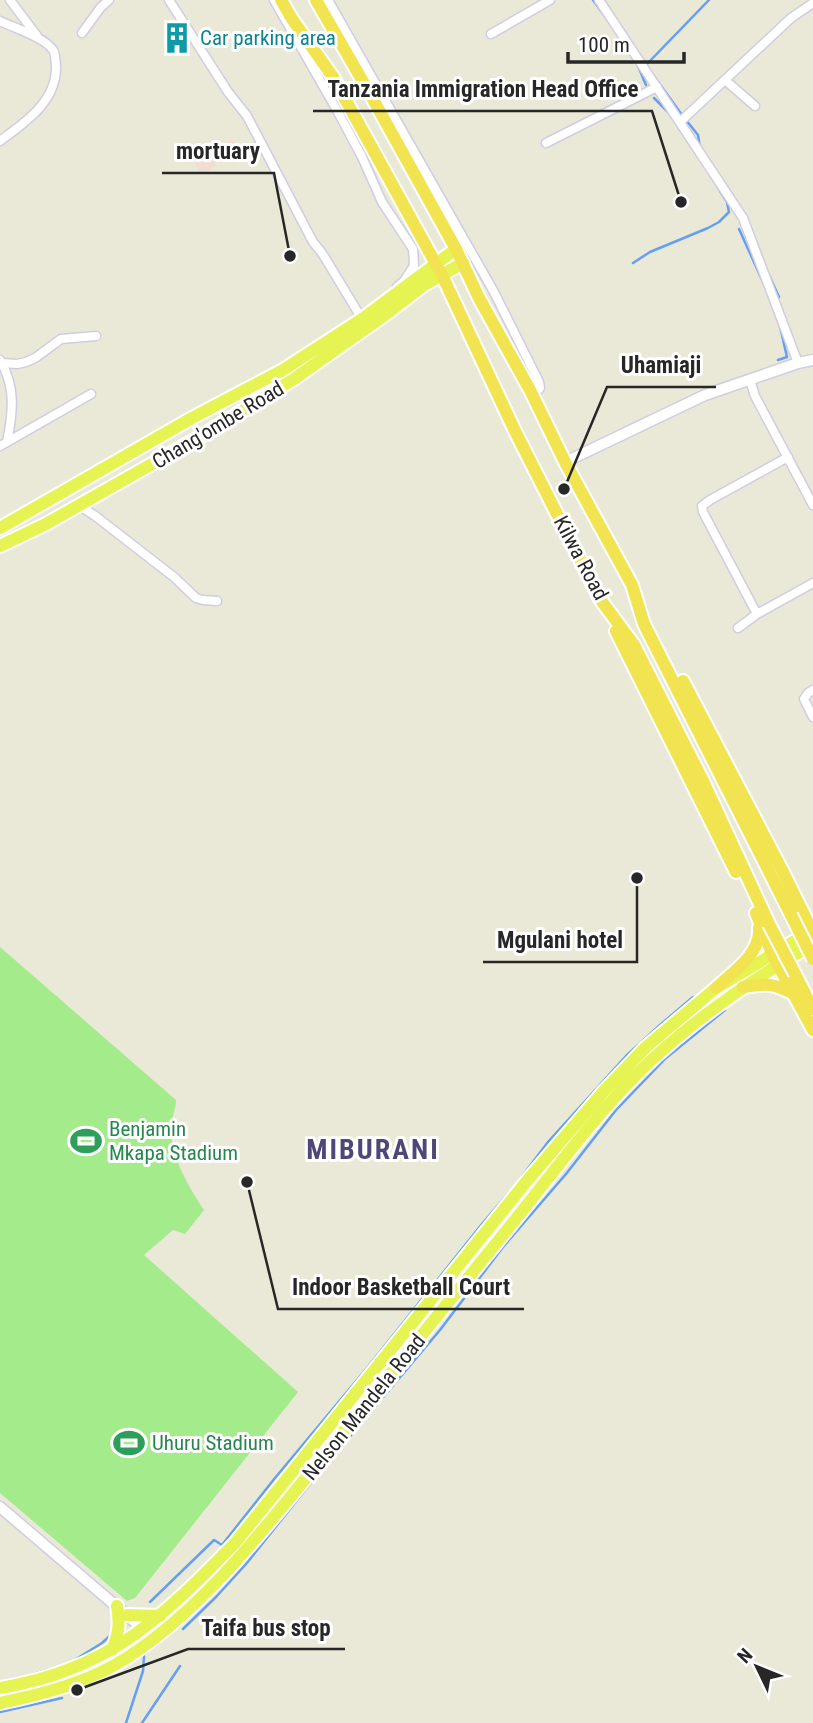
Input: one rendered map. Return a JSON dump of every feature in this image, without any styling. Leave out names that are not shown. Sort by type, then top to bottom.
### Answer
[{"type":"highway","name":"Kilwa Road","points":[[281,0],[333,77],[450,290],[515,431],[600,599],[634,645],[703,781],[764,920],[813,1009]]},
{"type":"highway","name":"Kilwa Road","points":[[316,0],[456,249],[479,298],[632,585],[644,624],[813,959]]},
{"type":"highway","points":[[632,585],[813,931]]},
{"type":"highway","points":[[796,899],[813,909]]},
{"type":"highway","points":[[764,920],[775,960],[813,1030]]},
{"type":"highway","points":[[716,988],[759,942],[764,920]]},
{"type":"highway","points":[[743,987],[767,983],[792,993]]},
{"type":"main road","points":[[426,246],[418,282],[440,285],[450,290]]},
{"type":"main road","name":"Chang'ombe Road","points":[[0,528],[192,418],[283,370],[362,319],[390,297],[438,269],[456,249]]},
{"type":"main road","name":"Chang'ombe Road","points":[[438,269],[463,263]]},
{"type":"main road","name":"Chang'ombe Road","points":[[0,546],[46,524],[156,463],[295,379],[389,312],[418,282]]},
{"type":"main road","name":"Nelson Mandela Road","points":[[0,1703],[76,1683],[106,1670],[153,1639],[211,1588],[278,1512],[578,1141],[638,1073],[682,1032],[813,931]]},
{"type":"main road","name":"Nelson Mandela Road","points":[[0,1688],[56,1675],[112,1650],[144,1629],[189,1590],[235,1543],[543,1162],[646,1047],[716,988],[813,944]]},
{"type":"main road","points":[[112,1650],[122,1611],[160,1616]]},
{"type":"street","points":[[0,141],[20,127],[43,105],[52,90],[56,74],[54,51],[39,38],[10,0]]},
{"type":"street","points":[[82,33],[109,0]]},
{"type":"street","points":[[169,0],[228,92],[247,116],[313,242],[362,319]]},
{"type":"street","points":[[274,0],[344,123],[380,198],[412,250],[414,265],[390,297]]},
{"type":"street","points":[[328,0],[494,292],[539,382],[540,388],[533,397]]},
{"type":"street","points":[[491,34],[550,0]]},
{"type":"street","points":[[611,0],[601,3],[743,218],[798,363]]},
{"type":"street","points":[[680,122],[791,18],[813,3]]},
{"type":"street","points":[[0,21],[39,38]]},
{"type":"street","points":[[725,80],[755,106]]},
{"type":"street","points":[[546,143],[657,87]]},
{"type":"street","points":[[1,361],[17,364],[26,362],[61,339],[96,336]]},
{"type":"street","points":[[565,462],[705,395],[813,360]]},
{"type":"street","points":[[1,361],[13,394],[12,416],[4,444]]},
{"type":"street","points":[[750,380],[755,396],[813,505]]},
{"type":"street","points":[[4,444],[91,394]]},
{"type":"street","points":[[757,614],[702,506],[788,457]]},
{"type":"street","points":[[78,505],[107,524],[196,598],[217,601]]},
{"type":"street","points":[[738,628],[757,614],[813,583]]},
{"type":"street","points":[[813,690],[804,699],[813,718]]},
{"type":"street","points":[[0,1507],[153,1639]]},
{"type":"shaded area","points":[[232,139],[238,149],[215,163],[206,173],[204,170],[200,172],[195,163]]},
{"type":"green space","points":[[0,947],[176,1100],[171,1128],[174,1149],[187,1182],[204,1210],[185,1234],[173,1230],[144,1255],[298,1392],[135,1598],[127,1601],[0,1493]]},
{"type":"waterway","points":[[593,0],[607,19]]},
{"type":"waterway","points":[[647,64],[709,0]]},
{"type":"waterway","points":[[643,61],[682,115]]},
{"type":"waterway","points":[[638,66],[646,85]]},
{"type":"waterway","points":[[654,98],[671,115]]},
{"type":"waterway","points":[[686,120],[698,135],[700,148]]},
{"type":"waterway","points":[[633,263],[650,252],[719,222],[729,212],[727,202],[720,191]]},
{"type":"waterway","points":[[739,229],[768,293]]},
{"type":"waterway","points":[[769,275],[779,297]]},
{"type":"waterway","points":[[778,360],[787,357],[779,322]]},
{"type":"waterway","points":[[150,1602],[214,1540],[222,1545],[548,1142],[626,1056],[693,997]]},
{"type":"waterway","points":[[183,1629],[246,1564],[440,1330],[503,1247],[566,1174],[616,1110],[666,1058],[725,1010]]},
{"type":"waterway","points":[[73,1661],[113,1633]]},
{"type":"waterway","points":[[126,1723],[143,1671],[144,1656]]},
{"type":"waterway","points":[[142,1723],[180,1666]]},
{"type":"waterway","points":[[27,1676],[51,1669]]},
{"type":"waterway","points":[[0,1712],[62,1698]]},
{"type":"place","name":"Car parking area","points":[[177,38]]},
{"type":"place","name":"Tanzania Immigration Head Office","points":[[681,202]]},
{"type":"place","name":"mortuary","points":[[290,256]]},
{"type":"place","name":"Uhamiaji","points":[[564,489]]},
{"type":"place","name":"Mgulani hotel","points":[[637,878]]},
{"type":"place","name":"Benjamin Mkapa Stadium","points":[[86,1141]]},
{"type":"place","name":"Indoor Basketball Court","points":[[247,1182]]},
{"type":"place","name":"Uhuru Stadium","points":[[129,1443]]},
{"type":"place","name":"Taifa bus stop","points":[[77,1690]]},
{"type":"district","name":"MIBURANI","points":[[373,1149]]}]
